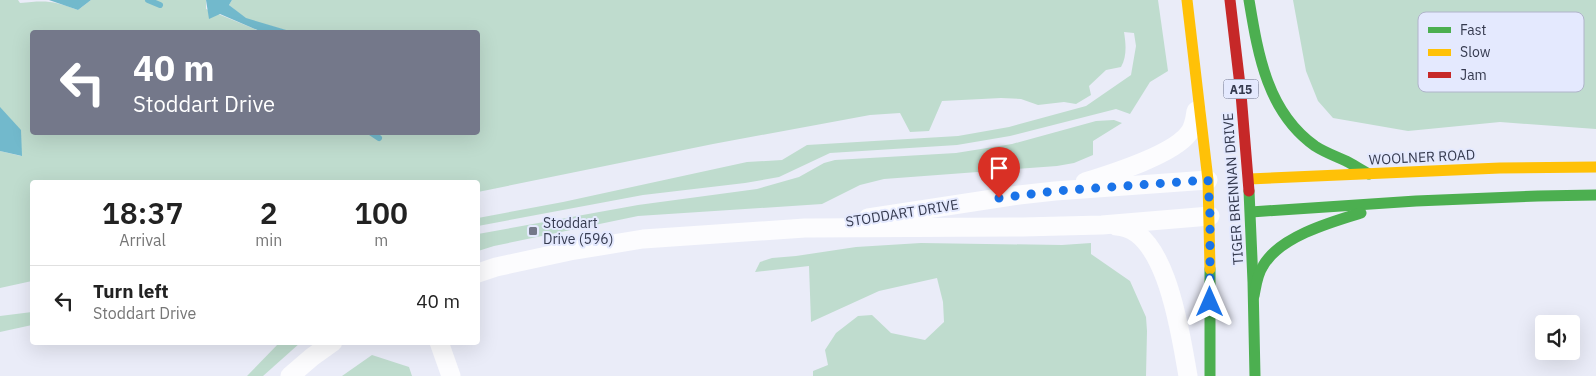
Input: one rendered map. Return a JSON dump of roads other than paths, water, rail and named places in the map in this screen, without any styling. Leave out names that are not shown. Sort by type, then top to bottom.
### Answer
[{"type":"main road","name":"TIGER BRENNAN DRIVE","points":[[1187,0],[1197,85],[1212,180],[1214,215],[1210,376]]},
{"type":"main road","name":"TIGER BRENNAN DRIVE","points":[[1230,0],[1236,46],[1254,297],[1254,376]]},
{"type":"main road","points":[[1249,0],[1262,66],[1268,86],[1286,119],[1316,147],[1347,161],[1371,175]]},
{"type":"main road","name":"WOOLNER ROAD","points":[[1245,179],[1500,168],[1596,167]]},
{"type":"main road","points":[[1247,212],[1388,203],[1596,194]]},
{"type":"main road","points":[[1254,297],[1262,268],[1276,252],[1319,228],[1388,203]]},
{"type":"street","points":[[1055,191],[1116,172],[1145,160],[1183,140],[1194,124],[1197,85]]},
{"type":"street","name":"STODDART DRIVE","points":[[804,228],[1019,195],[1212,180]]},
{"type":"street","name":"STODDART DRIVE","points":[[480,272],[570,251],[643,239],[804,228],[1022,228],[1102,225],[1214,215]]},
{"type":"street","points":[[1102,225],[1122,226],[1138,234],[1155,256],[1175,305],[1188,376]]},
{"type":"street","points":[[290,376],[329,345]]},
{"type":"street","points":[[440,345],[451,376]]},
{"type":"water","points":[[49,0],[91,0],[78,10]]},
{"type":"water","points":[[206,0],[232,0],[229,5],[246,18],[286,30],[257,30],[220,14],[209,19]]},
{"type":"water","points":[[0,107],[21,130],[22,156],[0,151]]},
{"type":"waterway","points":[[148,0],[160,5]]},
{"type":"waterway","points":[[374,135],[379,138]]},
{"type":"place","name":"Stoddart Drive (596)","points":[[533,231]]}]
